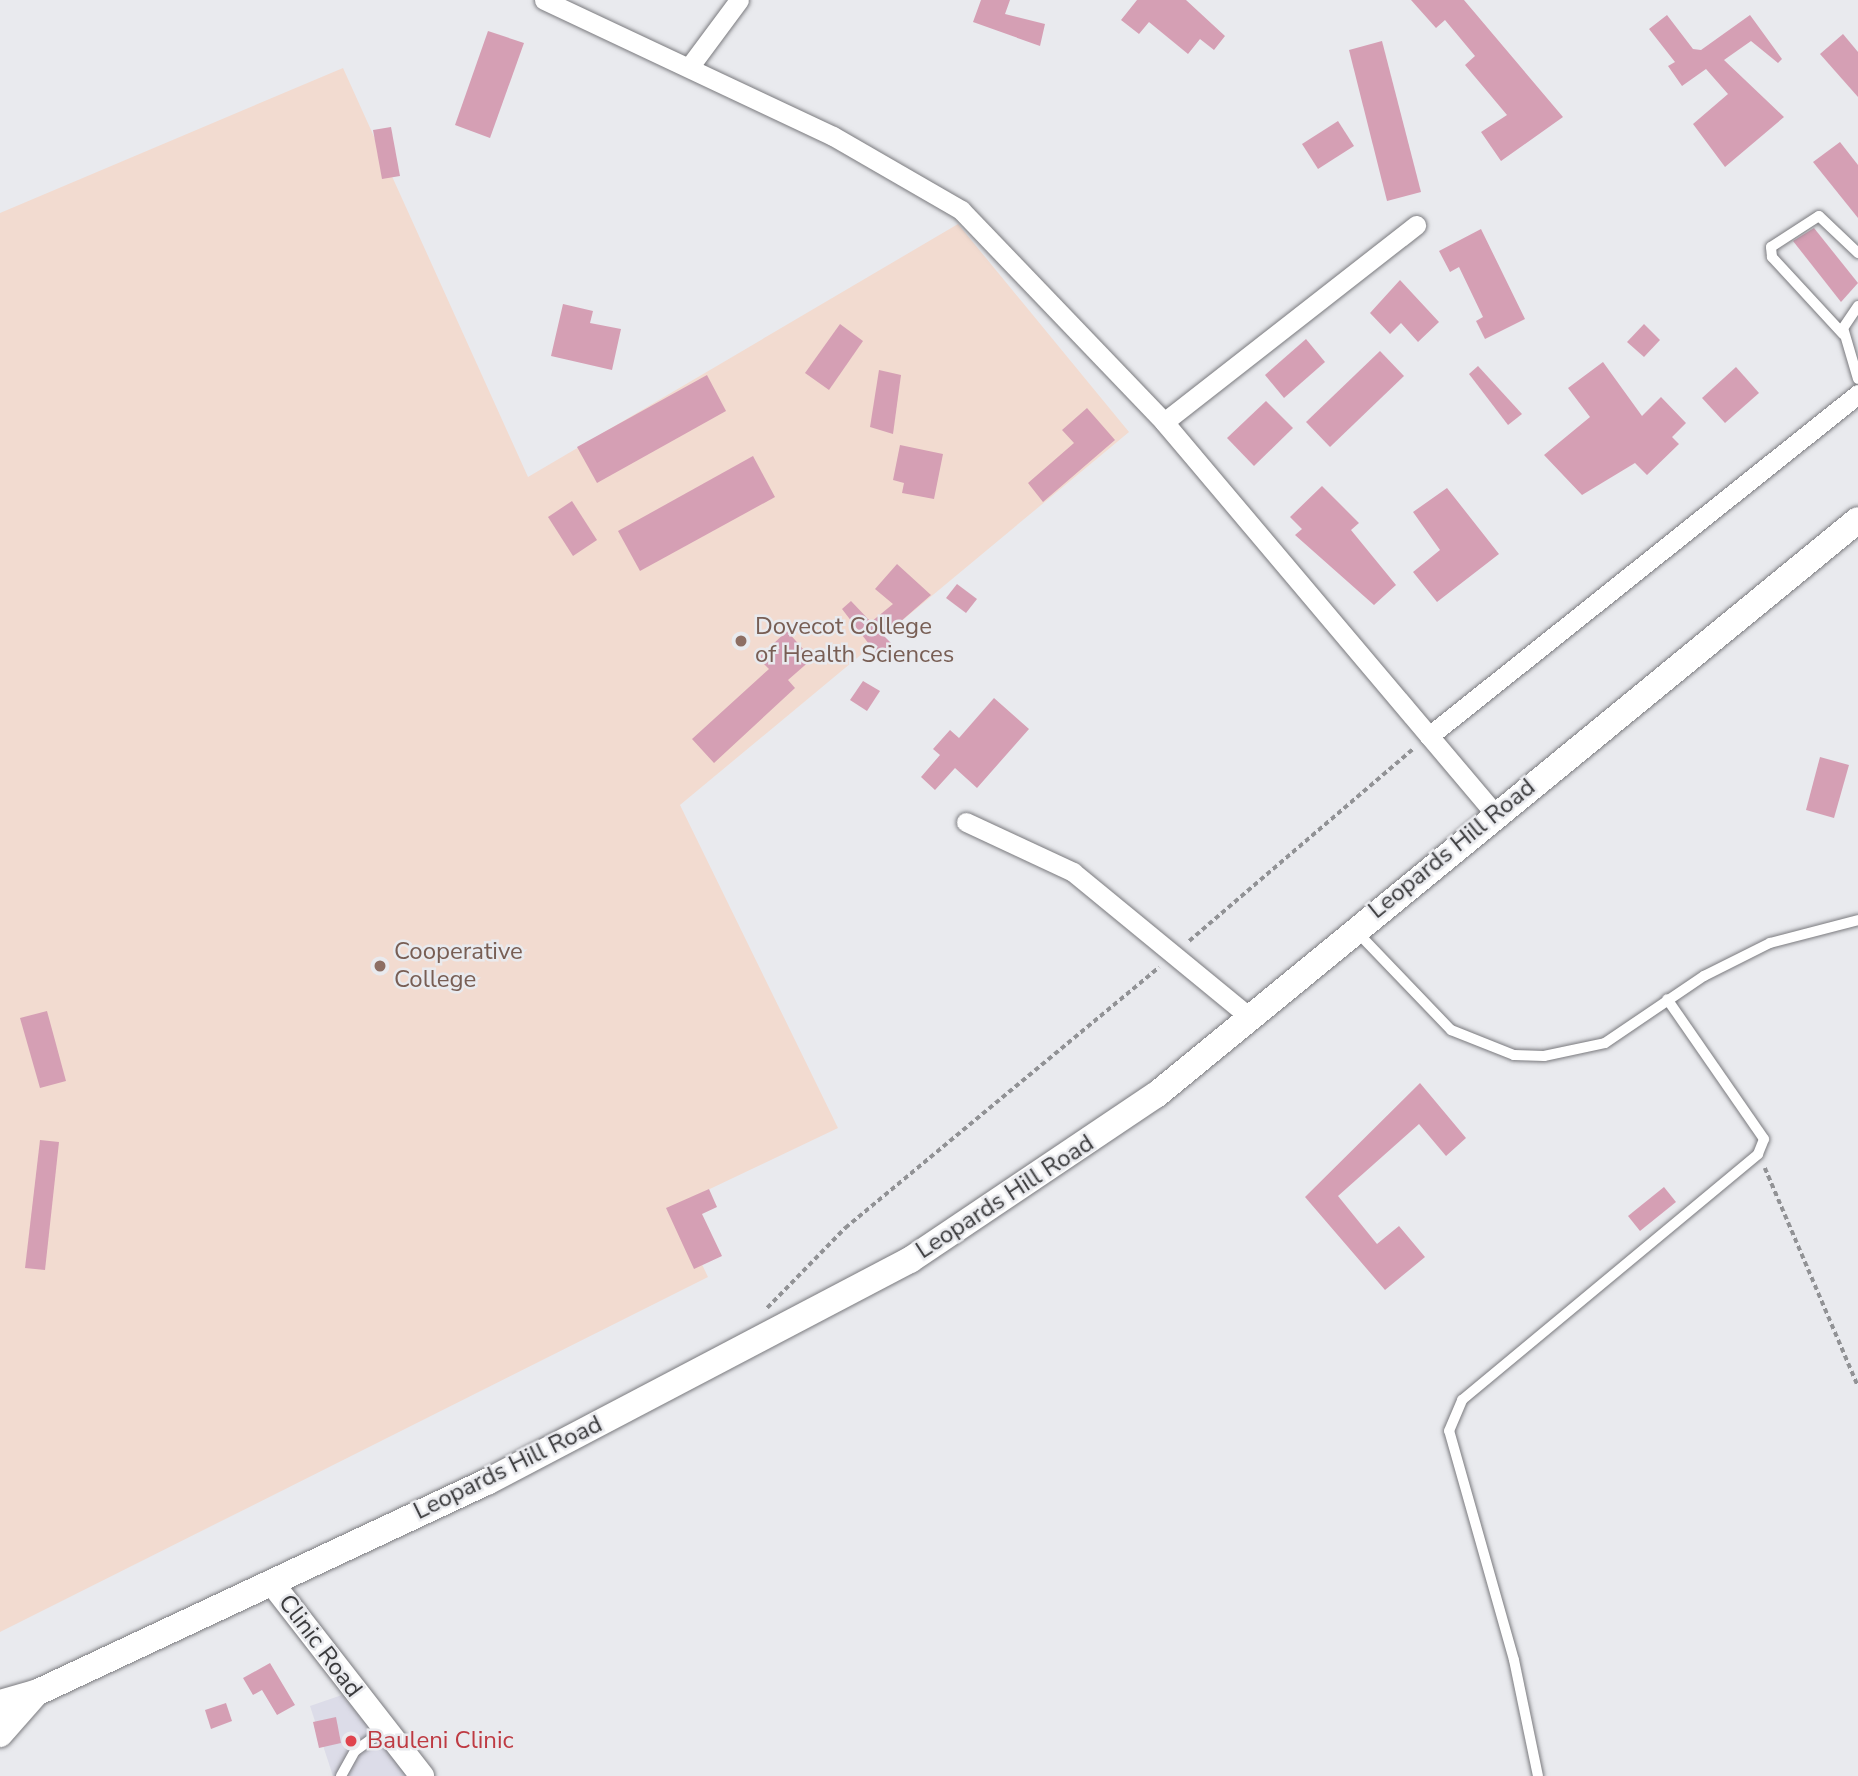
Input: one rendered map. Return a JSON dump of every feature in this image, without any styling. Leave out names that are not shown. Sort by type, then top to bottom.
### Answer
[{"type":"main road","name":"Leopards Hill Road","points":[[0,1703],[36,1693],[486,1482],[853,1294],[1071,1154],[1251,1018],[1354,929],[1858,520]]},
{"type":"main road","name":"Leopards Hill Road","points":[[0,1734],[36,1693]]},
{"type":"street","points":[[544,0],[690,66],[961,210],[1164,422],[1495,814]]},
{"type":"street","points":[[690,66],[739,0]]},
{"type":"street","points":[[1164,422],[1416,225]]},
{"type":"street","points":[[1429,736],[1858,394]]},
{"type":"street","points":[[966,822],[1073,872],[1251,1018]]},
{"type":"street","name":"Clinic Road","points":[[271,1582],[422,1776]]},
{"type":"lane","points":[[1858,253],[1819,216],[1771,247],[1772,257],[1843,334],[1858,379]]},
{"type":"lane","points":[[1843,334],[1847,315],[1858,306]]},
{"type":"lane","points":[[1354,929],[1430,1014],[1451,1030],[1514,1055],[1544,1056],[1605,1043],[1667,999],[1770,943],[1858,920]]},
{"type":"lane","points":[[1538,1776],[1514,1660],[1449,1431],[1462,1400],[1758,1153],[1764,1139],[1667,999]]},
{"type":"lane","points":[[341,1776],[355,1751],[385,1730]]},
{"type":"path","points":[[744,1349],[795,1273],[1429,736]]},
{"type":"path","points":[[1758,1153],[1858,1386]]},
{"type":"shaded area","name":"Cooperative College","points":[[343,68],[528,477],[958,224],[1129,432],[680,805],[838,1128],[674,1206],[708,1277],[0,1632],[0,213]]},
{"type":"shaded area","name":"Bauleni Clinic","points":[[342,1695],[410,1776],[333,1776],[310,1706]]},
{"type":"building","points":[[981,0],[1010,0],[1005,14],[1045,24],[1040,46],[973,22]]},
{"type":"building","points":[[1137,0],[1186,0],[1225,36],[1214,50],[1200,39],[1188,54],[1149,22],[1139,34],[1121,20]]},
{"type":"building","points":[[1411,0],[1464,0],[1563,117],[1501,161],[1481,132],[1507,115],[1465,65],[1475,56],[1445,20],[1436,28]]},
{"type":"building","points":[[1667,15],[1693,49],[1701,50],[1750,15],[1782,59],[1778,63],[1751,41],[1724,60],[1784,117],[1725,167],[1693,124],[1728,94],[1706,69],[1682,86],[1668,66],[1675,62],[1649,29]]},
{"type":"building","points":[[488,31],[524,43],[490,138],[455,125]]},
{"type":"building","points":[[1843,34],[1858,52],[1858,97],[1820,54]]},
{"type":"building","points":[[1382,41],[1421,192],[1387,201],[1349,50]]},
{"type":"building","points":[[1338,121],[1354,146],[1318,169],[1302,144]]},
{"type":"building","points":[[391,127],[400,176],[382,179],[373,130]]},
{"type":"building","points":[[1840,142],[1858,165],[1858,218],[1813,162]]},
{"type":"building","points":[[1814,228],[1858,283],[1841,302],[1793,241]]},
{"type":"building","points":[[1481,229],[1525,319],[1485,339],[1476,321],[1483,317],[1459,267],[1450,272],[1439,251]]},
{"type":"building","points":[[1400,280],[1439,322],[1418,342],[1401,323],[1390,334],[1370,313]]},
{"type":"building","points":[[563,304],[593,311],[590,323],[621,329],[612,370],[551,356]]},
{"type":"building","points":[[840,324],[863,341],[829,390],[805,373]]},
{"type":"building","points":[[1644,324],[1660,340],[1644,357],[1627,342]]},
{"type":"building","points":[[1306,339],[1325,362],[1284,398],[1265,375]]},
{"type":"building","points":[[1380,351],[1404,376],[1330,447],[1306,422]]},
{"type":"building","points":[[1603,362],[1642,416],[1661,397],[1686,423],[1672,437],[1679,444],[1647,475],[1635,463],[1582,495],[1544,455],[1590,417],[1568,388]]},
{"type":"building","points":[[1478,366],[1522,414],[1508,425],[1469,374]]},
{"type":"building","points":[[1736,367],[1759,393],[1725,423],[1702,398]]},
{"type":"building","points":[[879,370],[901,375],[893,434],[870,427]]},
{"type":"building","points":[[707,375],[726,411],[597,483],[577,447]]},
{"type":"building","points":[[1266,401],[1293,428],[1254,466],[1227,438]]},
{"type":"building","points":[[1087,408],[1115,440],[1043,502],[1028,483],[1074,443],[1062,430]]},
{"type":"building","points":[[900,445],[943,454],[934,499],[902,493],[904,483],[893,480]]},
{"type":"building","points":[[753,456],[775,497],[640,571],[618,531]]},
{"type":"building","points":[[1322,486],[1359,523],[1351,530],[1396,585],[1374,605],[1295,535],[1302,529],[1290,517]]},
{"type":"building","points":[[1447,488],[1499,554],[1437,602],[1413,572],[1440,550],[1413,512]]},
{"type":"building","points":[[572,501],[597,540],[573,556],[548,517]]},
{"type":"building","points":[[897,564],[931,595],[884,636],[892,644],[879,657],[842,609],[851,601],[871,622],[893,604],[875,589]]},
{"type":"building","points":[[957,584],[977,599],[966,613],[946,598]]},
{"type":"building","points":[[787,631],[812,659],[788,680],[795,688],[714,763],[692,739],[769,669],[758,658]]},
{"type":"building","points":[[863,681],[880,691],[867,711],[850,700]]},
{"type":"building","points":[[994,698],[1029,729],[977,788],[955,768],[935,790],[921,777],[940,755],[933,749],[950,730],[959,738]]},
{"type":"building","points":[[1820,757],[1849,765],[1834,818],[1806,810]]},
{"type":"building","points":[[47,1011],[66,1081],[40,1088],[20,1018]]},
{"type":"building","points":[[1420,1083],[1466,1138],[1446,1156],[1419,1124],[1338,1196],[1377,1244],[1399,1226],[1425,1257],[1385,1290],[1305,1197]]},
{"type":"building","points":[[40,1140],[59,1142],[45,1270],[25,1268]]},
{"type":"building","points":[[1664,1187],[1676,1202],[1640,1231],[1628,1216]]},
{"type":"building","points":[[709,1189],[717,1207],[702,1214],[722,1256],[694,1269],[666,1208]]},
{"type":"building","points":[[270,1663],[295,1705],[277,1715],[262,1690],[253,1695],[243,1678]]},
{"type":"building","points":[[226,1703],[232,1721],[211,1729],[205,1710]]},
{"type":"building","points":[[336,1717],[341,1743],[319,1748],[313,1722]]},
{"type":"place","name":"Dovecot College of Health Sciences","points":[[741,641]]},
{"type":"place","name":"Cooperative College","points":[[380,966]]},
{"type":"place","name":"Bauleni Clinic","points":[[351,1741]]}]
